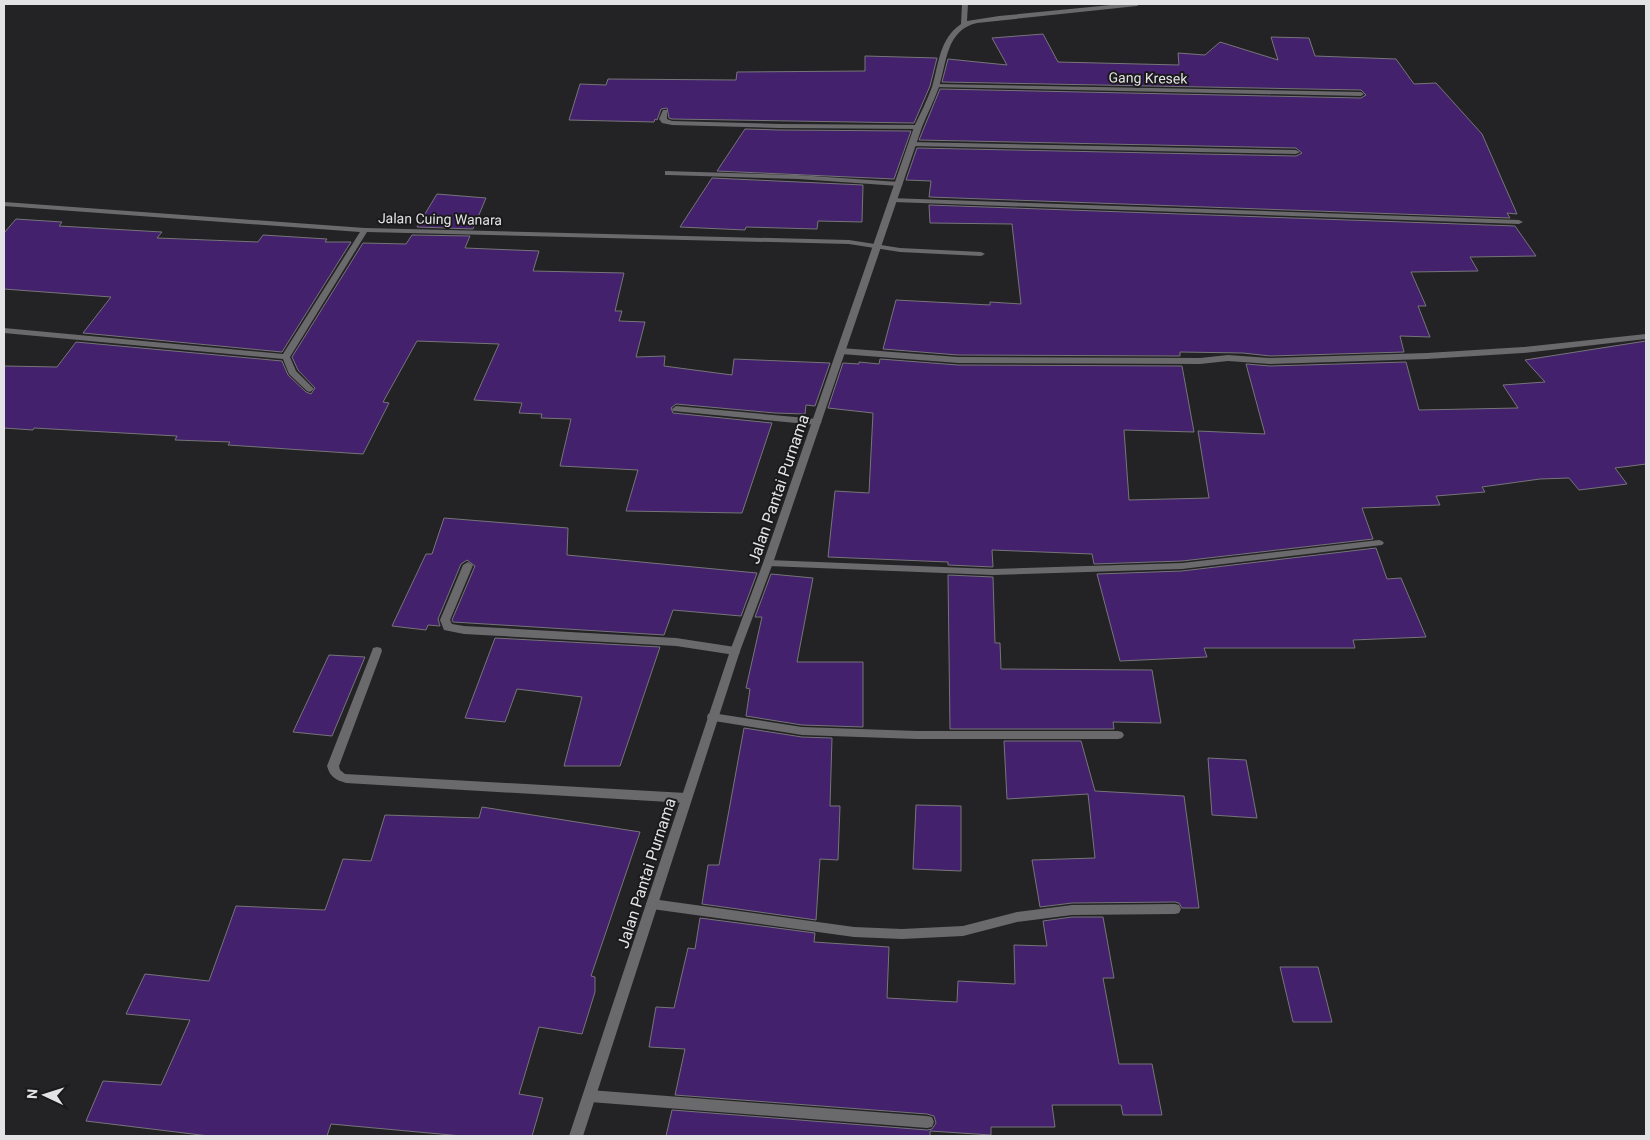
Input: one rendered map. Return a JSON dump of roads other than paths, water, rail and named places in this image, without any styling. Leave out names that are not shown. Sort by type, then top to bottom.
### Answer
[{"type":"street","points":[[965,4],[964,25],[999,18],[1137,4]]},
{"type":"street","name":"Jalan Pantai Purnama","points":[[576,1136],[734,650],[768,563],[876,246],[918,127],[935,86],[945,46],[952,36],[964,25]]},
{"type":"street","name":"Gang Kresek","points":[[935,86],[1361,94]]},
{"type":"street","points":[[665,111],[663,119],[672,123],[918,127]]},
{"type":"street","points":[[913,144],[1296,152]]},
{"type":"street","points":[[668,173],[798,177],[899,184]]},
{"type":"street","points":[[893,200],[1519,222]]},
{"type":"street","name":"Jalan Cuing Wanara","points":[[4,204],[365,230],[849,242],[900,250],[981,254]]},
{"type":"street","points":[[286,358],[365,230]]},
{"type":"street","points":[[4,330],[286,358]]},
{"type":"street","points":[[841,351],[958,360],[1200,361],[1228,358],[1270,361],[1427,356],[1523,350],[1646,336]]},
{"type":"street","points":[[286,358],[292,372],[310,388]]},
{"type":"street","points":[[676,409],[817,422]]},
{"type":"street","points":[[768,563],[993,572],[1172,567],[1379,543]]},
{"type":"street","points":[[468,565],[445,620],[448,627],[454,629],[676,642],[734,650]]},
{"type":"street","points":[[377,651],[333,766],[338,776],[346,779],[686,798]]},
{"type":"street","points":[[712,717],[802,731],[917,735],[1118,735]]},
{"type":"street","points":[[652,904],[854,932],[902,934],[963,931],[1016,917],[1072,910],[1175,909]]},
{"type":"street","points":[[590,1096],[926,1122]]}]
